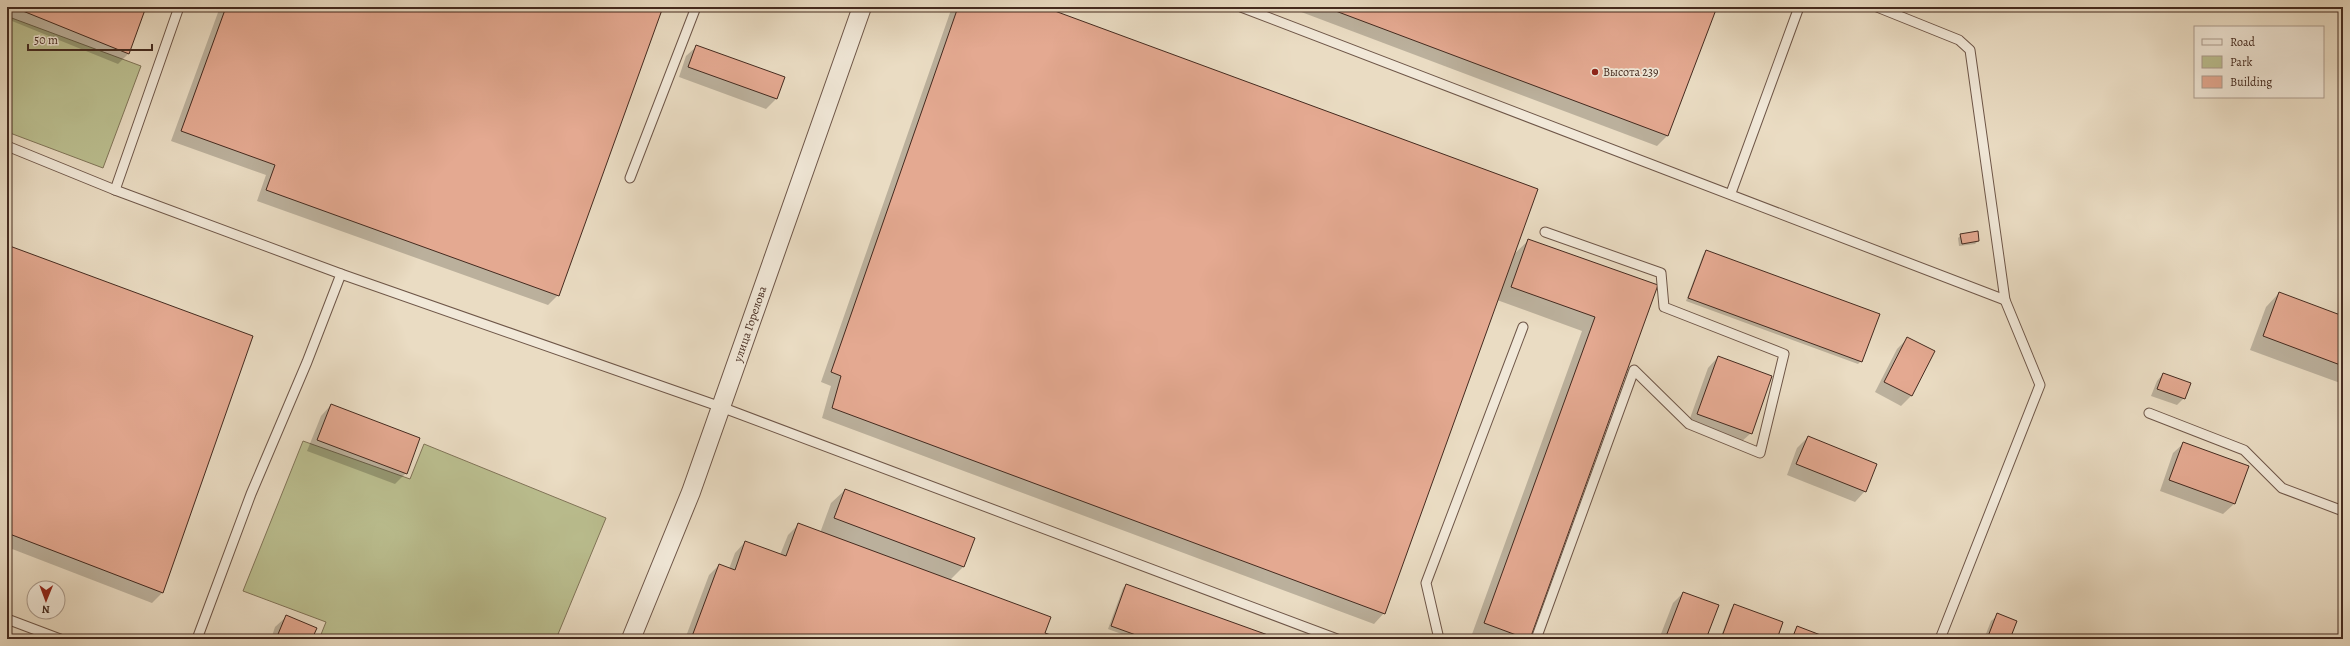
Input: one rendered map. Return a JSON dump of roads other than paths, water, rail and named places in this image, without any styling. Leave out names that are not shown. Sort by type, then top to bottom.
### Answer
[{"type":"street","name":"улица Горелова","points":[[631,639],[690,492],[862,7]]},
{"type":"lane","points":[[115,190],[179,7]]},
{"type":"lane","points":[[630,178],[696,7]]},
{"type":"lane","points":[[1241,7],[1731,193],[2005,300]]},
{"type":"lane","points":[[1731,193],[1799,7]]},
{"type":"lane","points":[[1877,7],[1959,40],[1970,50],[2005,300],[2040,385],[1940,639]]},
{"type":"lane","points":[[7,146],[115,190],[341,274],[721,407],[1337,639]]},
{"type":"lane","points":[[1536,639],[1634,370],[1689,424],[1760,453],[1784,354],[1664,307],[1661,273],[1545,232]]},
{"type":"lane","points":[[197,639],[250,494],[307,362],[341,274]]},
{"type":"lane","points":[[1438,639],[1426,583],[1523,327]]},
{"type":"lane","points":[[2149,412],[2244,450],[2282,488],[2343,511]]},
{"type":"lane","points":[[7,618],[60,639]]},
{"type":"place","name":"Высота 239","points":[[1595,72]]}]
